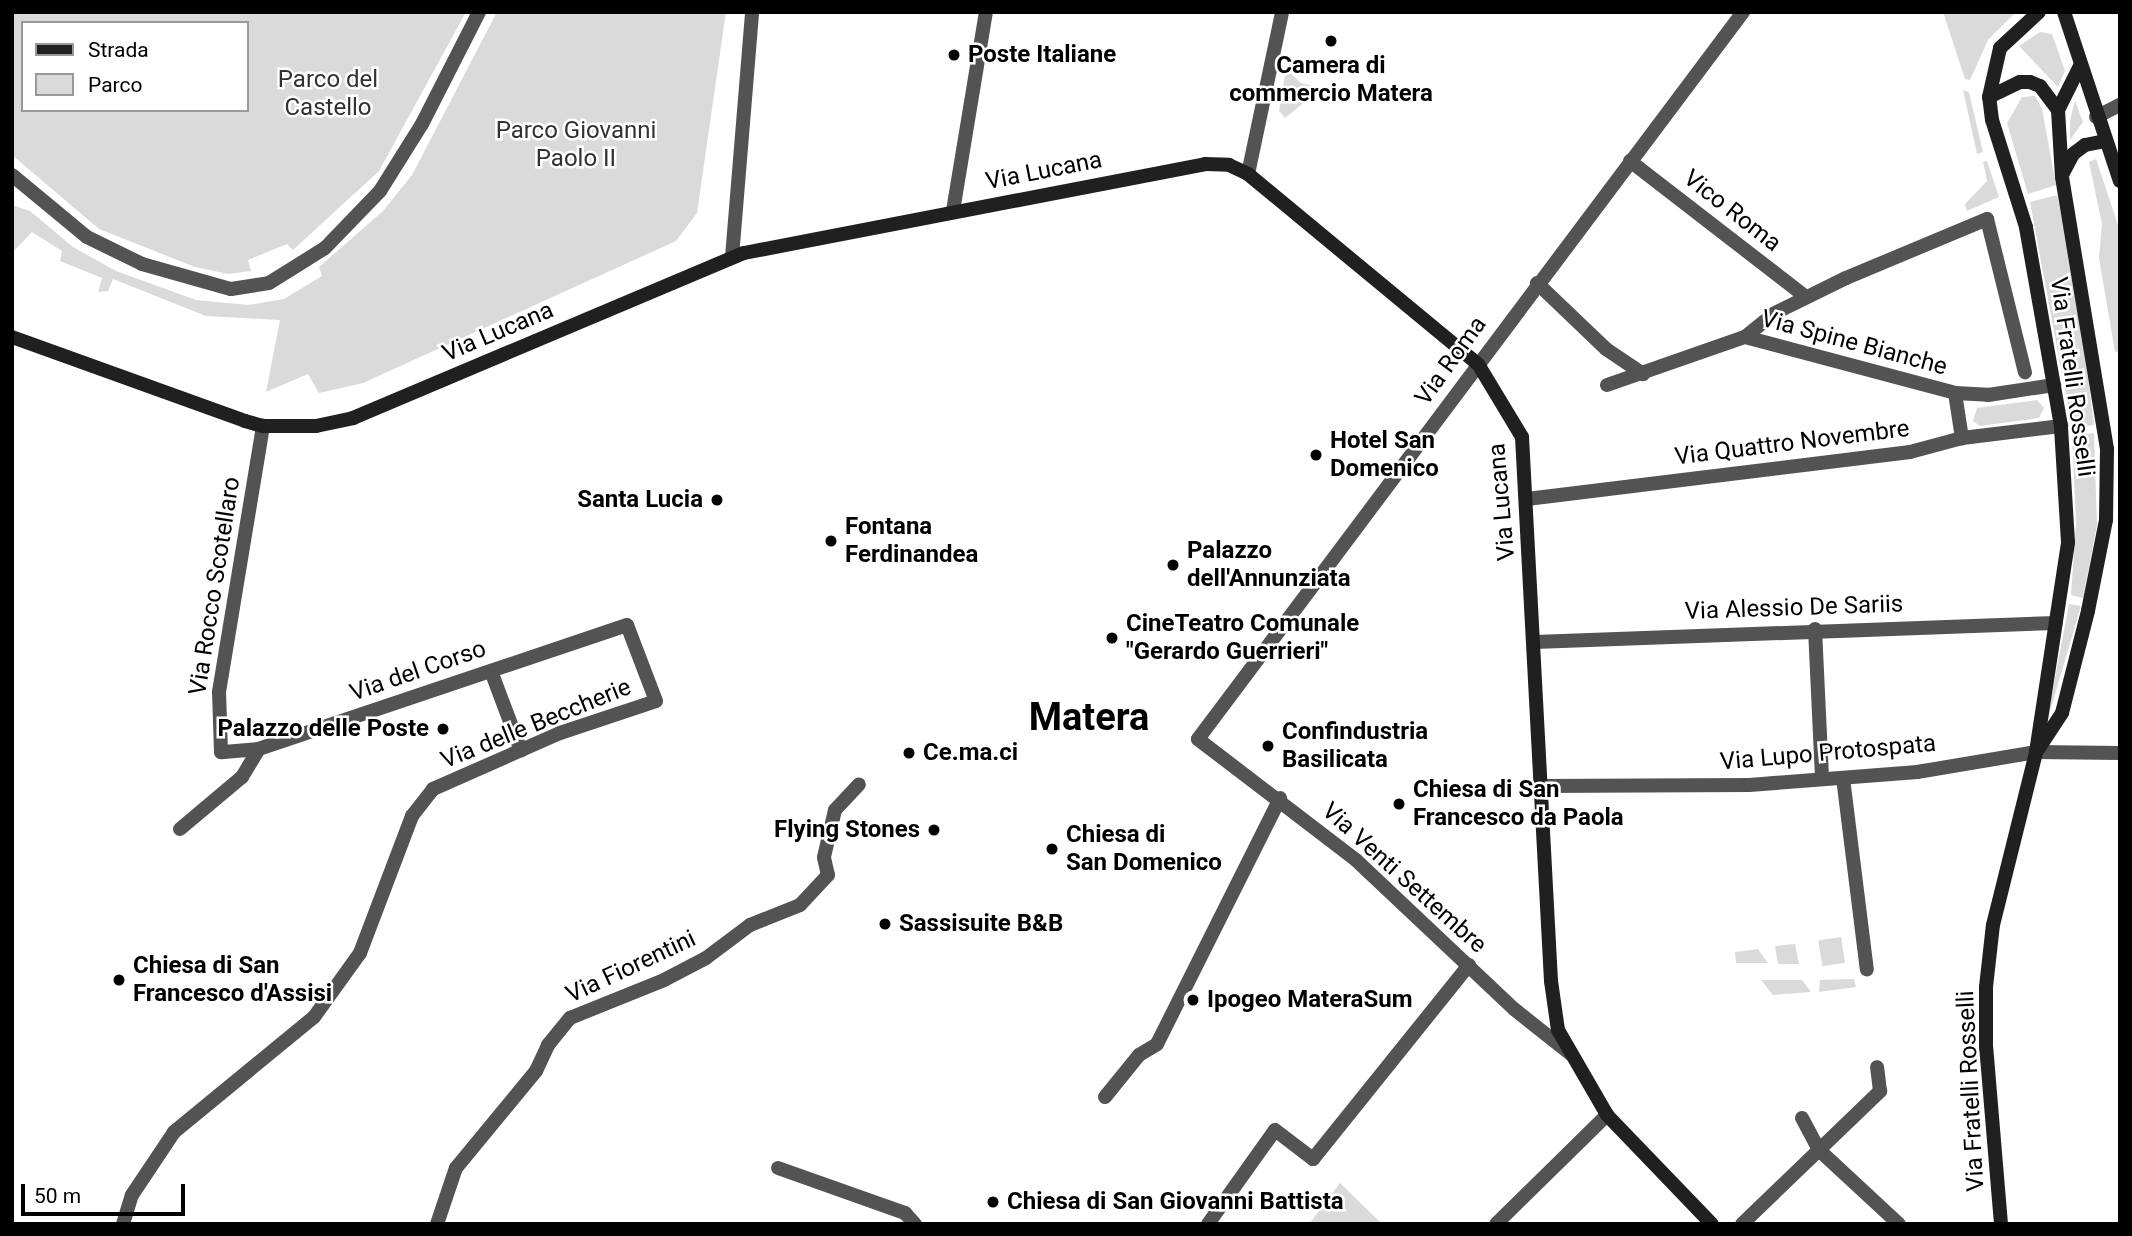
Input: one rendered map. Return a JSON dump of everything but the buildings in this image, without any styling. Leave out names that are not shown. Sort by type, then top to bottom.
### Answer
[{"type":"street","points":[[12,175],[87,237],[142,264],[231,289],[269,283],[325,248],[380,191],[422,124],[479,12]]},
{"type":"street","points":[[732,257],[752,12]]},
{"type":"street","points":[[953,211],[986,12]]},
{"type":"street","points":[[1248,174],[1282,12]]},
{"type":"street","name":"Via Roma","points":[[1198,739],[1537,283],[1743,12]]},
{"type":"street","name":"Via Fratelli Rosselli","points":[[2001,1224],[1986,1047],[1986,987],[1993,925],[2036,752],[2068,542],[2061,426],[2026,227],[1992,120],[1989,97],[2000,48],[2039,12]]},
{"type":"street","points":[[2064,12],[2096,117],[2120,181]]},
{"type":"street","points":[[1989,97],[2020,82],[2030,82],[2040,86],[2058,110],[2080,66]]},
{"type":"street","points":[[2096,117],[2120,105]]},
{"type":"street","name":"Via Fratelli Rosselli","points":[[2036,752],[2062,713],[2105,520],[2106,449],[2062,174],[2058,110]]},
{"type":"street","points":[[2062,174],[2073,154],[2085,145],[2105,141]]},
{"type":"street","name":"Vico Roma","points":[[1630,161],[1806,297]]},
{"type":"street","name":"Via Lucana","points":[[12,337],[262,426],[316,426],[353,418],[732,257],[953,211],[1205,164],[1229,165],[1248,174],[1478,364],[1522,437],[1535,642],[1539,786],[1550,939],[1558,1030],[1575,1057]]},
{"type":"street","points":[[1745,337],[1773,314],[1806,297],[1987,219],[2025,372]]},
{"type":"street","points":[[1537,283],[1606,349],[1643,374]]},
{"type":"street","name":"Via Spine Bianche","points":[[1607,385],[1745,337],[1955,393],[1988,396],[2054,385]]},
{"type":"street","points":[[1955,393],[1962,438]]},
{"type":"street","name":"Via Rocco Scotellaro","points":[[221,752],[219,691],[262,426]]},
{"type":"street","name":"Via Quattro Novembre","points":[[1527,499],[1910,452],[1962,438],[2061,426]]},
{"type":"street","name":"Via Alessio De Sariis","points":[[1535,642],[1815,629],[2056,623]]},
{"type":"street","name":"Via del Corso","points":[[221,752],[259,748],[627,625],[656,701]]},
{"type":"street","points":[[1815,629],[1822,779]]},
{"type":"street","points":[[491,671],[521,751]]},
{"type":"street","name":"Via delle Beccherie","points":[[123,1224],[139,1185],[174,1132],[314,1017],[359,953],[412,816],[433,789],[521,751],[656,701]]},
{"type":"street","name":"Via Venti Settembre","points":[[1198,739],[1280,798],[1356,860],[1514,1009],[1575,1057]]},
{"type":"street","points":[[180,829],[242,777],[259,748]]},
{"type":"street","name":"Via Lupo Protospata","points":[[1539,786],[1749,785],[1917,772],[2036,752],[2120,753]]},
{"type":"street","points":[[1843,778],[1867,970]]},
{"type":"street","name":"Via Fiorentini","points":[[437,1224],[456,1168],[536,1071],[548,1045],[570,1018],[664,980],[706,958],[750,925],[800,905],[828,875],[824,857],[835,810],[859,784]]},
{"type":"street","points":[[1105,1097],[1139,1055],[1157,1044],[1280,798]]},
{"type":"street","points":[[1208,1224],[1275,1130],[1313,1159],[1469,965]]},
{"type":"street","points":[[1575,1057],[1607,1115],[1712,1224]]},
{"type":"street","points":[[1742,1224],[1880,1090],[1877,1067]]},
{"type":"street","points":[[1496,1224],[1607,1115]]},
{"type":"street","points":[[1802,1118],[1819,1150],[1899,1224]]},
{"type":"street","points":[[778,1168],[910,1218]]},
{"type":"green space","name":"Parco del Castello","points":[[12,12],[466,12],[379,171],[293,250],[287,244],[248,260],[251,271],[228,274],[195,267],[99,229],[12,155]]},
{"type":"green space","name":"Parco Giovanni Paolo II","points":[[497,12],[726,12],[697,213],[676,241],[363,383],[319,393],[308,374],[266,392],[280,320],[206,316],[113,279],[108,291],[98,292],[102,278],[60,261],[62,251],[32,232],[12,253],[12,205],[30,211],[73,247],[116,271],[196,300],[248,305],[284,299],[322,276],[319,267],[383,211],[412,175]]},
{"type":"green space","points":[[1943,12],[2016,12],[1988,40],[1970,80],[1965,79]]},
{"type":"green space","points":[[2040,32],[2052,34],[2065,71],[2058,87],[2019,46]]},
{"type":"green space","points":[[1286,69],[1301,83],[1322,88],[1285,118],[1279,111]]},
{"type":"green space","points":[[1963,90],[1969,92],[1983,152],[1977,154]]},
{"type":"green space","points":[[2035,96],[2042,109],[2056,185],[2028,194],[2007,123],[2022,97]]},
{"type":"green space","points":[[2075,101],[2083,122],[2070,140],[2070,120]]},
{"type":"green space","points":[[2096,159],[2120,231],[2120,351],[2115,352],[2099,258],[2102,224],[2089,162]]},
{"type":"green space","points":[[1987,161],[1999,197],[1967,211],[1965,204],[1987,181],[1983,162]]},
{"type":"green space","points":[[2057,195],[2077,292],[2094,425],[2072,428],[2030,202]]},
{"type":"green space","points":[[2037,400],[2044,408],[2039,418],[1980,426],[1973,421],[1977,408]]},
{"type":"green space","points":[[2094,433],[2097,525],[2083,598],[2071,595],[2076,523],[2072,435]]},
{"type":"green space","points":[[2069,604],[2081,606],[2046,725]]},
{"type":"green space","points":[[1841,937],[1845,963],[1822,966],[1818,941]]},
{"type":"green space","points":[[1795,944],[1799,964],[1778,964],[1775,946]]},
{"type":"green space","points":[[1758,949],[1768,963],[1736,963],[1735,952]]},
{"type":"green space","points":[[1854,979],[1856,987],[1819,992],[1820,980]]},
{"type":"green space","points":[[1761,980],[1802,980],[1811,992],[1773,995]]},
{"type":"green space","points":[[1340,1183],[1382,1224],[1309,1224]]},
{"type":"place","name":"Camera di commercio Matera","points":[[1331,41]]},
{"type":"place","name":"Poste Italiane","points":[[954,55]]},
{"type":"place","name":"Hotel San Domenico","points":[[1316,455]]},
{"type":"place","name":"Santa Lucia","points":[[717,500]]},
{"type":"place","name":"Fontana Ferdinandea","points":[[831,541]]},
{"type":"place","name":"Palazzo dell'Annunziata","points":[[1173,565]]},
{"type":"place","name":"CineTeatro Comunale \"Gerardo Guerrieri\"","points":[[1112,638]]},
{"type":"place","name":"Palazzo delle Poste","points":[[443,729]]},
{"type":"place","name":"Confindustria Basilicata","points":[[1268,746]]},
{"type":"place","name":"Ce.ma.ci","points":[[909,753]]},
{"type":"place","name":"Chiesa di San Francesco da Paola","points":[[1399,804]]},
{"type":"place","name":"Flying Stones","points":[[934,830]]},
{"type":"place","name":"Chiesa di San Domenico","points":[[1052,849]]},
{"type":"place","name":"Sassisuite B&B","points":[[885,924]]},
{"type":"place","name":"Chiesa di San Francesco d'Assisi","points":[[119,980]]},
{"type":"place","name":"Ipogeo MateraSum","points":[[1193,1000]]},
{"type":"place","name":"Chiesa di San Giovanni Battista","points":[[993,1202]]},
{"type":"district","name":"Matera","points":[[1089,718]]}]
